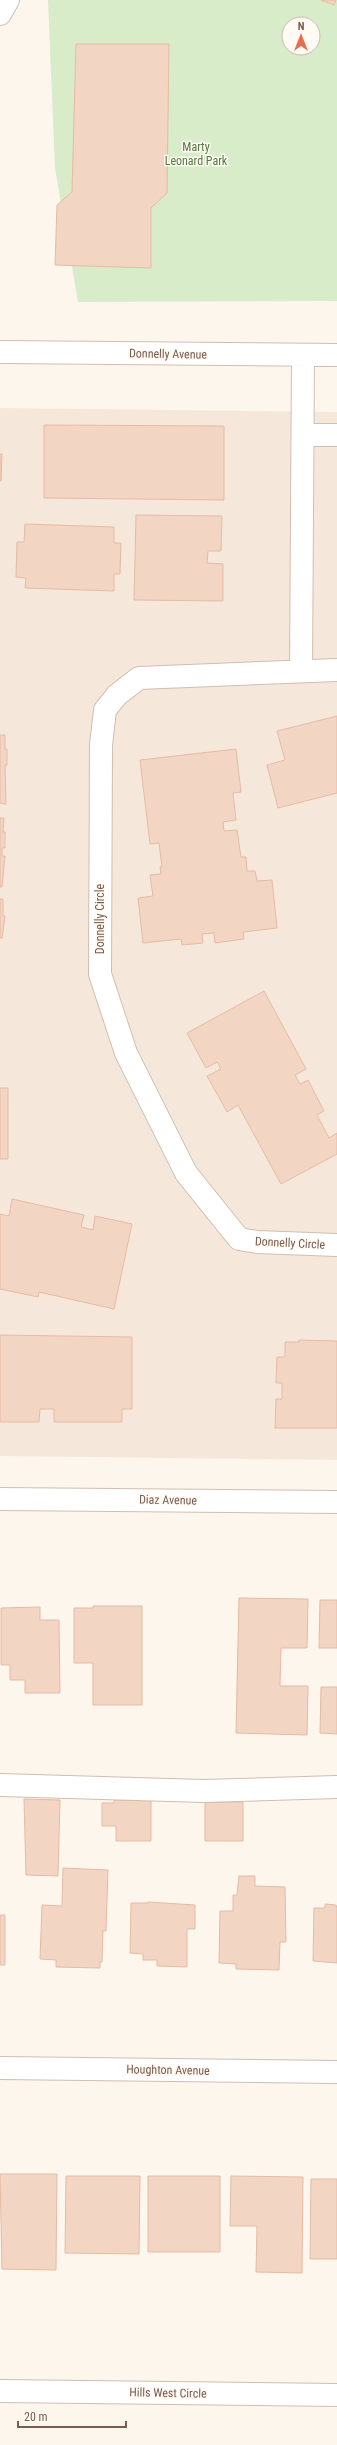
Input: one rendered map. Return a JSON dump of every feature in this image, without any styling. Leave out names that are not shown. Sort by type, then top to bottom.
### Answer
[{"type":"street","points":[[0,14],[8,0]]},
{"type":"street","name":"Donnelly Avenue","points":[[0,352],[337,355]]},
{"type":"street","points":[[300,671],[303,355]]},
{"type":"street","points":[[303,435],[337,435]]},
{"type":"street","name":"Donnelly Circle","points":[[337,670],[139,678],[117,695],[105,710],[101,745],[100,974],[126,1053],[186,1173],[239,1239],[257,1242],[337,1245]]},
{"type":"street","name":"Diaz Avenue","points":[[0,1499],[337,1502]]},
{"type":"street","points":[[0,1785],[204,1792],[337,1787]]},
{"type":"street","name":"Houghton Avenue","points":[[0,2068],[337,2072]]},
{"type":"street","name":"Hills West Circle","points":[[0,2391],[337,2395]]},
{"type":"shaded area","points":[[0,408],[337,412],[337,1460],[0,1456]]},
{"type":"green space","name":"Marty Leonard Park","points":[[48,0],[337,0],[337,301],[78,302],[55,168]]},
{"type":"building","points":[[321,0],[336,0],[334,5]]},
{"type":"building","points":[[76,44],[169,44],[167,193],[151,208],[151,268],[55,265],[57,205],[72,192]]},
{"type":"building","points":[[44,425],[224,426],[224,500],[44,498]]},
{"type":"building","points":[[0,454],[2,454],[1,481],[0,481]]},
{"type":"building","points":[[136,515],[222,516],[221,551],[208,551],[207,563],[223,564],[223,601],[134,600]]},
{"type":"building","points":[[25,524],[114,527],[114,543],[121,543],[120,574],[114,574],[114,591],[25,588],[26,578],[16,577],[17,542],[24,542]]},
{"type":"building","points":[[337,716],[337,793],[278,808],[267,765],[285,760],[277,731]]},
{"type":"building","points":[[0,735],[5,735],[5,749],[7,749],[7,765],[5,765],[6,804],[0,803]]},
{"type":"building","points":[[236,749],[241,792],[233,793],[236,820],[223,822],[224,831],[237,830],[241,857],[246,857],[247,871],[255,871],[257,881],[272,880],[277,928],[243,932],[244,939],[215,943],[214,933],[202,934],[203,943],[182,945],[181,939],[143,943],[138,898],[153,896],[150,875],[161,874],[160,867],[162,867],[159,843],[150,844],[140,760]]},
{"type":"building","points":[[0,818],[4,818],[3,832],[5,832],[5,848],[2,848],[2,856],[5,856],[2,887],[0,887]]},
{"type":"building","points":[[0,899],[3,899],[3,916],[5,916],[2,938],[0,938]]},
{"type":"building","points":[[264,991],[306,1069],[295,1075],[300,1084],[308,1080],[324,1111],[317,1115],[329,1138],[337,1133],[337,1154],[281,1184],[238,1105],[227,1112],[207,1076],[221,1069],[217,1062],[206,1068],[187,1033]]},
{"type":"building","points":[[0,1088],[8,1088],[8,1159],[0,1159]]},
{"type":"building","points":[[12,1199],[84,1215],[81,1227],[93,1230],[95,1216],[132,1224],[114,1309],[39,1292],[38,1297],[0,1289],[0,1214],[9,1216]]},
{"type":"building","points":[[0,1335],[132,1337],[132,1409],[122,1409],[122,1422],[54,1422],[54,1409],[40,1409],[39,1422],[0,1422]]},
{"type":"building","points":[[299,1340],[337,1341],[337,1428],[275,1428],[276,1399],[282,1399],[282,1383],[276,1383],[277,1357],[285,1357],[285,1342],[299,1342]]},
{"type":"building","points":[[239,1598],[308,1599],[307,1648],[281,1648],[280,1686],[308,1686],[307,1735],[236,1733]]},
{"type":"building","points":[[320,1600],[337,1600],[337,1648],[319,1648]]},
{"type":"building","points":[[93,1606],[142,1606],[142,1705],[93,1705],[93,1663],[74,1663],[74,1608],[93,1608]]},
{"type":"building","points":[[40,1607],[40,1620],[59,1620],[60,1693],[25,1693],[25,1680],[10,1680],[10,1665],[1,1665],[1,1608]]},
{"type":"building","points":[[321,1687],[337,1687],[337,1734],[320,1733]]},
{"type":"building","points":[[24,1799],[60,1800],[58,1876],[26,1875]]},
{"type":"building","points":[[114,1800],[151,1800],[151,1841],[116,1841],[116,1826],[102,1826],[102,1803],[114,1803]]},
{"type":"building","points":[[205,1802],[243,1802],[243,1841],[205,1841]]},
{"type":"building","points":[[63,1868],[108,1870],[106,1931],[103,1931],[102,1962],[100,1962],[100,1968],[56,1967],[56,1960],[40,1959],[42,1905],[62,1906]]},
{"type":"building","points":[[239,1876],[255,1876],[255,1886],[285,1887],[286,1942],[280,1942],[279,1970],[236,1969],[236,1964],[219,1963],[220,1911],[233,1911],[233,1895],[237,1895]]},
{"type":"building","points":[[148,1902],[195,1905],[195,1929],[187,1929],[187,1967],[157,1966],[157,1960],[143,1960],[143,1954],[130,1953],[131,1903]]},
{"type":"building","points":[[325,1904],[336,1905],[337,1908],[337,1963],[313,1961],[314,1908],[325,1908]]},
{"type":"building","points":[[0,1915],[5,1915],[5,1965],[0,1965]]},
{"type":"building","points":[[0,2174],[57,2174],[56,2270],[2,2269]]},
{"type":"building","points":[[66,2176],[140,2176],[139,2254],[65,2253]]},
{"type":"building","points":[[148,2176],[220,2176],[220,2252],[148,2252]]},
{"type":"building","points":[[231,2176],[303,2177],[302,2273],[256,2272],[257,2226],[230,2226]]},
{"type":"building","points":[[311,2179],[337,2179],[337,2259],[310,2259]]}]
